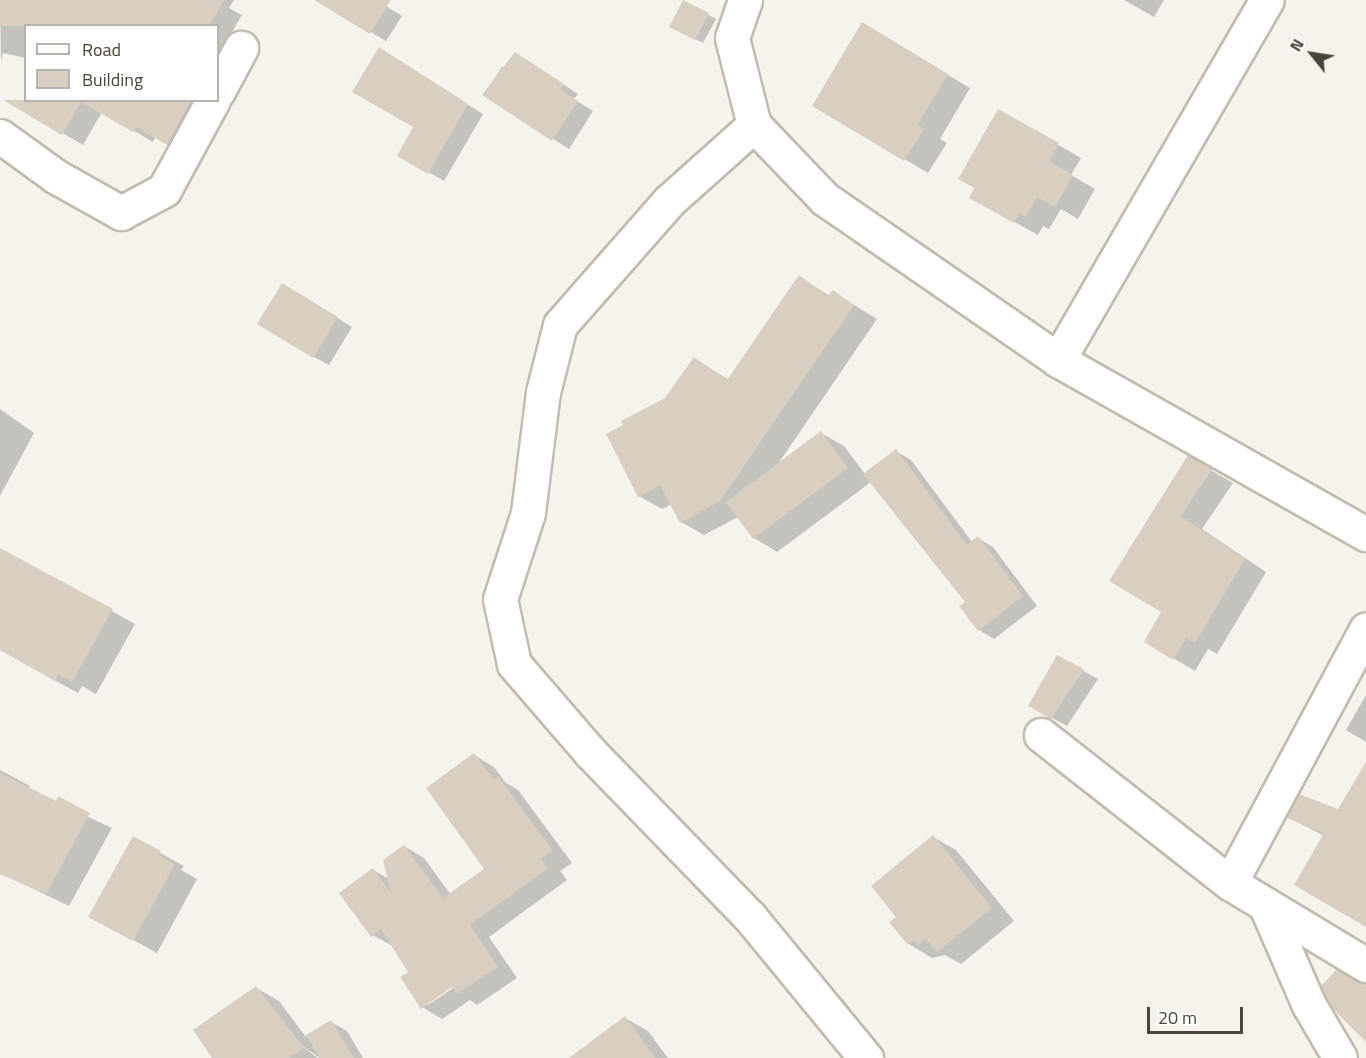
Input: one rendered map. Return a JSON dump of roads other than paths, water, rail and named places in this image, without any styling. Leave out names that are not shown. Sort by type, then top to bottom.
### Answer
[{"type":"street","points":[[745,0],[732,38],[754,124],[825,198],[1058,360],[1366,534]]},
{"type":"street","points":[[1058,360],[1267,0]]},
{"type":"street","points":[[219,90],[241,48]]},
{"type":"street","points":[[0,136],[56,176],[121,213],[164,190],[212,102]]},
{"type":"street","points":[[754,124],[669,201],[560,325],[543,392],[528,513],[500,599],[514,664],[590,752],[750,917],[866,1058]]},
{"type":"street","points":[[1230,883],[1366,629]]},
{"type":"street","points":[[1041,735],[1230,883],[1366,964]]},
{"type":"street","points":[[1265,904],[1309,1005],[1340,1058]]}]
